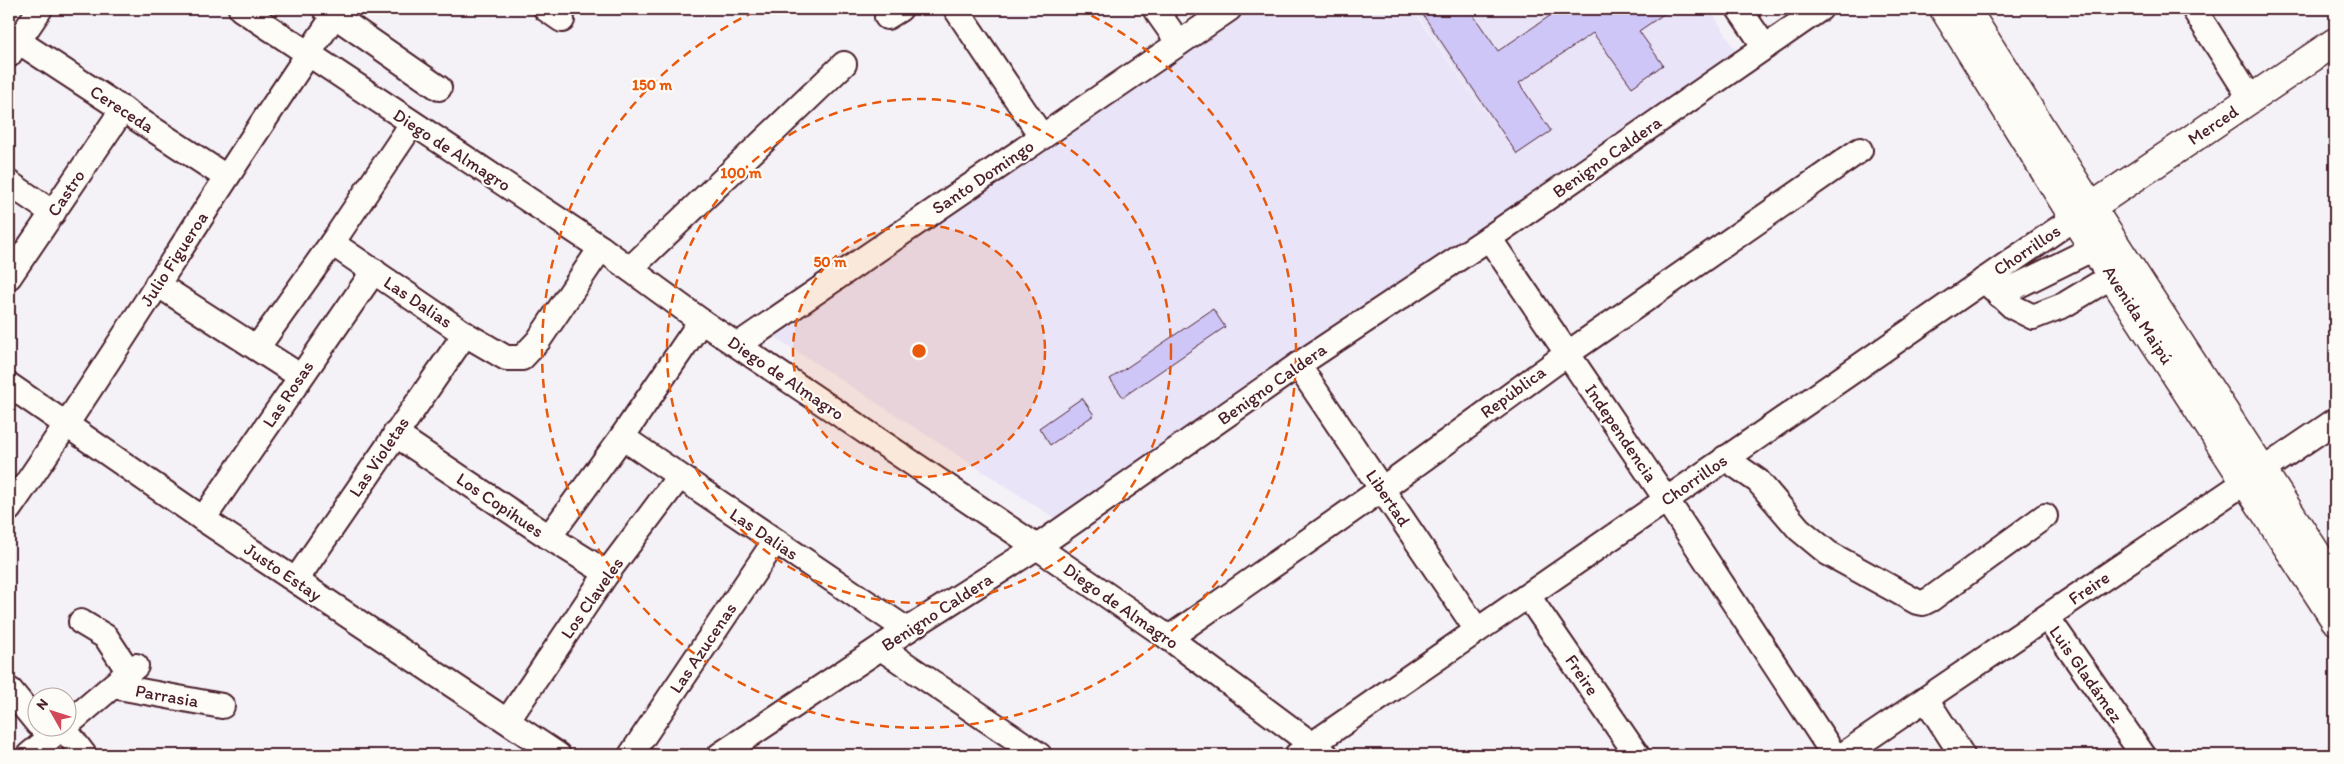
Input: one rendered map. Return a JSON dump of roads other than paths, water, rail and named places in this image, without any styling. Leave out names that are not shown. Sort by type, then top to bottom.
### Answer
[{"type":"main road","name":"Avenida Maipú","points":[[1944,9],[2083,213],[2254,476],[2335,620]]},
{"type":"main road","name":"Avenida Maipú","points":[[1966,9],[2083,213],[2094,248],[2112,276],[2254,476],[2335,582]]},
{"type":"main road","name":"Merced","points":[[2083,213],[2335,42]]},
{"type":"street","points":[[14,48],[40,9]]},
{"type":"street","name":"Diego de Almagro","points":[[241,9],[601,248],[701,321],[1169,638],[1312,752]]},
{"type":"street","points":[[956,9],[1042,136]]},
{"type":"street","points":[[1155,9],[1179,43]]},
{"type":"street","name":"Santo Domingo","points":[[738,345],[1179,43],[1198,18],[1229,9]]},
{"type":"street","points":[[1739,9],[1765,47]]},
{"type":"street","name":"Benigno Caldera","points":[[733,752],[906,630],[1037,547],[1820,9]]},
{"type":"street","points":[[2194,9],[2251,100]]},
{"type":"street","points":[[333,11],[439,88]]},
{"type":"street","name":"Julio Figueroa","points":[[9,509],[68,424],[226,177],[309,55],[333,11]]},
{"type":"street","name":"Cereceda","points":[[14,48],[123,110],[226,177]]},
{"type":"street","points":[[630,269],[844,64]]},
{"type":"street","name":"Castro","points":[[9,277],[123,110]]},
{"type":"street","points":[[256,348],[332,243],[412,124]]},
{"type":"street","name":"República","points":[[1169,638],[1382,488],[1567,354],[1860,150]]},
{"type":"street","points":[[9,183],[53,213]]},
{"type":"street","name":"Chorrillos","points":[[1312,752],[1477,630],[1725,458],[1992,287],[2083,213]]},
{"type":"street","name":"Independencia","points":[[1489,238],[1666,499],[1834,755]]},
{"type":"street","name":"Las Dalias","points":[[332,243],[465,334],[506,358],[522,358],[538,341],[601,248]]},
{"type":"street","points":[[2094,248],[1992,287],[2013,307],[2033,317],[2064,305],[2112,276]]},
{"type":"street","name":"Las Rosas","points":[[203,519],[374,271]]},
{"type":"street","points":[[157,284],[300,376]]},
{"type":"street","points":[[549,537],[622,438],[701,321]]},
{"type":"street","name":"Las Violetas","points":[[296,580],[465,334]]},
{"type":"street","name":"Libertad","points":[[1298,366],[1477,630]]},
{"type":"street","name":"Justo Estay","points":[[9,385],[203,519],[558,755]]},
{"type":"street","name":"Freire","points":[[1843,755],[2335,421]]},
{"type":"street","name":"Los Copihues","points":[[395,434],[549,537],[608,573]]},
{"type":"street","name":"Las Dalias","points":[[622,438],[906,630]]},
{"type":"street","points":[[1725,458],[1758,481],[1798,529],[1828,553],[1916,602],[1923,603],[1931,599],[2045,516]]},
{"type":"street","name":"Los Claveles","points":[[508,720],[608,573],[679,477]]},
{"type":"street","name":"Las Azucenas","points":[[631,755],[775,541]]},
{"type":"street","name":"Freire","points":[[1528,596],[1637,755]]},
{"type":"street","name":"Luis Gladámez","points":[[2047,617],[2142,755]]},
{"type":"street","points":[[78,716],[126,675],[106,637],[81,622]]},
{"type":"street","points":[[880,648],[1039,755]]},
{"type":"street","name":"Parrasia","points":[[126,675],[222,706]]},
{"type":"street","points":[[11,691],[28,707]]},
{"type":"street","points":[[1926,699],[1962,755]]},
{"type":"street","points":[[29,755],[45,736]]},
{"type":"street","points":[[60,736],[84,755]]}]
